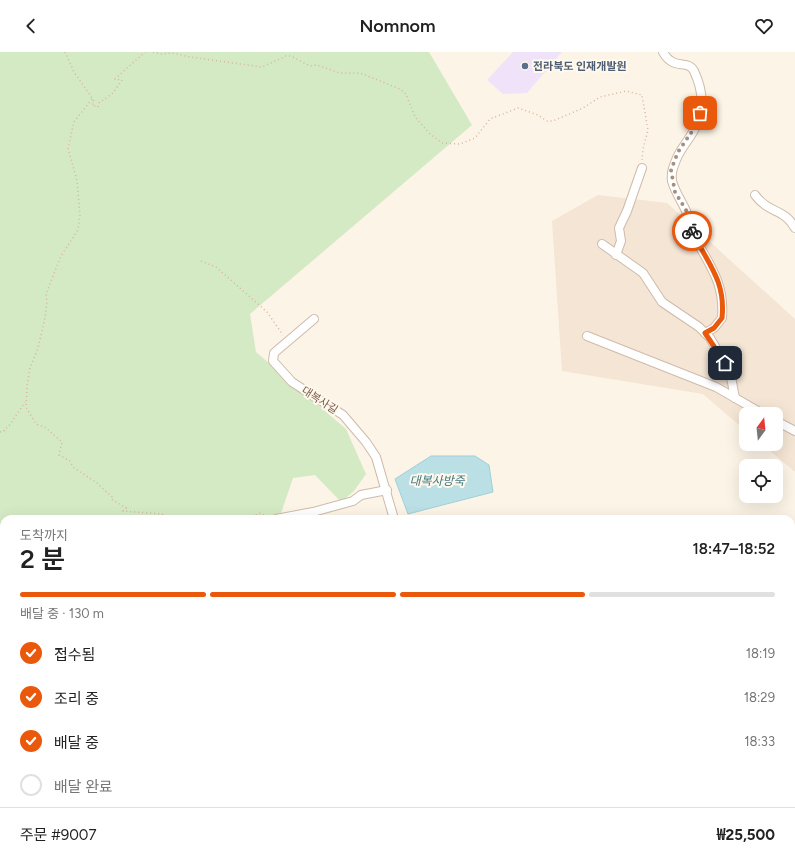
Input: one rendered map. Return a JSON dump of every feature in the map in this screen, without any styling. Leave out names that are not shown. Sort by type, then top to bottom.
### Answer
[{"type":"street","points":[[663,52],[667,59],[672,63],[689,65],[694,70],[703,98],[697,124],[678,152],[671,170],[675,192],[686,210],[692,232],[715,271],[721,289],[722,318],[714,328],[705,333]]},
{"type":"street","points":[[616,255],[621,241],[619,228],[627,211],[642,168]]},
{"type":"street","points":[[755,195],[768,208],[786,216],[795,228]]},
{"type":"street","points":[[602,244],[643,273],[662,302],[687,318],[705,333],[730,372],[735,398]]},
{"type":"street","name":"대복사길","points":[[314,319],[274,353],[273,361],[292,382],[343,414],[376,457],[387,490],[393,515]]},
{"type":"street","points":[[587,336],[716,387],[751,407]]},
{"type":"street","points":[[783,425],[795,431]]},
{"type":"street","points":[[297,515],[353,501],[361,495],[387,490]]},
{"type":"path","points":[[66,52],[74,72],[94,102],[92,105],[98,107],[100,103],[113,93],[122,80],[115,79],[145,52]]},
{"type":"path","points":[[153,52],[161,54],[172,52],[190,57],[262,67],[286,56],[291,56],[310,66],[317,65],[340,73],[360,73],[400,89],[406,94],[415,117],[429,133],[442,143],[460,144],[475,138],[490,119],[518,108],[538,115],[547,121],[553,121],[583,108],[600,97],[626,90],[642,95],[646,114],[648,130],[642,149],[642,168]]},
{"type":"path","points":[[92,99],[74,122],[68,148],[77,181],[80,215],[78,230],[61,256],[46,294],[48,302],[38,348],[30,368],[26,407],[36,424],[46,428],[62,442],[59,455],[70,461],[73,467],[107,491],[112,497],[111,500],[126,508],[123,512],[163,515]]},
{"type":"path","points":[[201,261],[216,267],[267,312],[278,330],[288,341]]},
{"type":"path","points":[[0,432],[4,432],[26,401]]},
{"type":"shaded area","name":"전라북도 인재개발원","points":[[513,52],[562,52],[527,93],[503,94],[487,80]]},
{"type":"shaded area","points":[[598,195],[667,203],[795,319],[795,472],[783,462],[783,459],[780,459],[770,451],[783,451],[783,407],[739,407],[739,425],[703,394],[562,371],[552,221]]},
{"type":"green space","points":[[0,52],[429,52],[472,125],[250,314],[256,352],[346,429],[366,474],[354,491],[341,502],[315,475],[293,478],[280,515],[0,515]]},
{"type":"water","name":"대복사방죽","points":[[431,456],[475,456],[489,465],[493,492],[408,514],[395,479]]},
{"type":"way so far","points":[[692,231],[686,210],[679,201],[675,192],[671,170],[676,161],[678,152],[697,124],[700,113]]},
{"type":"place","name":"전라북도 인재개발원","points":[[525,66]]},
{"type":"route","points":[[692,231],[703,253],[715,271],[721,289],[723,310],[722,318],[714,328],[705,333],[710,338],[725,363]]}]
